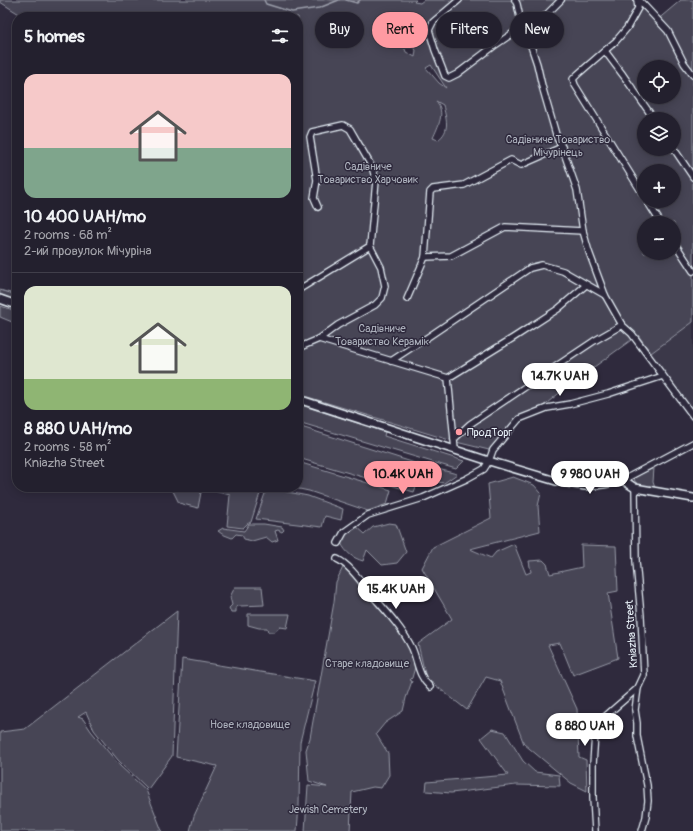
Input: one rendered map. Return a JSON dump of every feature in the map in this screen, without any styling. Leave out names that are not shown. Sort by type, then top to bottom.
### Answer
[{"type":"main road","points":[[0,299],[12,303]]},
{"type":"main road","points":[[303,401],[489,461],[556,481],[585,486],[623,480],[635,488],[693,498]]},
{"type":"street","points":[[459,0],[433,22],[429,30],[445,76],[449,78],[457,74],[510,35]]},
{"type":"street","points":[[515,0],[519,12]]},
{"type":"street","points":[[549,12],[561,0]]},
{"type":"street","points":[[637,185],[575,85],[573,79],[616,41],[627,28],[638,8],[638,0]]},
{"type":"street","points":[[638,0],[668,31],[684,63],[693,75]]},
{"type":"street","points":[[531,48],[557,138],[562,147],[577,190],[583,231],[605,295],[622,325],[632,334],[693,416]]},
{"type":"street","points":[[605,51],[649,112]]},
{"type":"street","points":[[303,346],[319,339],[338,325],[375,305],[382,298],[385,286],[381,267],[370,246],[371,220],[376,180],[372,168],[350,129],[343,125],[312,132],[310,137],[317,180],[314,198],[318,207]]},
{"type":"street","points":[[407,299],[425,257],[430,192],[433,189],[464,185],[511,160],[521,165],[562,147]]},
{"type":"street","points":[[679,156],[693,177]]},
{"type":"street","points":[[425,257],[451,256],[505,227],[583,231]]},
{"type":"street","points":[[303,287],[370,246]]},
{"type":"street","points":[[681,253],[693,271]]},
{"type":"street","points":[[391,361],[530,268],[542,265],[563,271],[605,295]]},
{"type":"street","points":[[319,339],[448,378],[558,309],[586,285]]},
{"type":"street","points":[[454,439],[470,424],[622,325]]},
{"type":"street","points":[[338,543],[344,532],[368,515],[422,498],[466,479],[484,469],[494,450],[520,419],[547,408],[570,404],[608,394],[663,376]]},
{"type":"street","points":[[448,378],[455,450]]},
{"type":"street","points":[[623,480],[693,443]]},
{"type":"street","name":"Kniazha Street","points":[[635,488],[636,561],[644,675],[638,688],[635,710],[637,736],[647,785],[648,801],[642,831]]},
{"type":"street","points":[[337,559],[343,562],[364,584],[400,628],[412,648],[421,676],[430,687]]},
{"type":"street","points":[[595,831],[593,777],[595,734],[600,721],[638,688]]},
{"type":"shaded area","points":[[693,322],[693,410],[651,353]]},
{"type":"green space","points":[[0,0],[416,0],[414,2],[420,3],[424,0],[633,0],[641,9],[645,10],[656,21],[681,0],[693,0],[693,322],[651,353],[638,335],[542,407],[519,417],[489,450],[456,442],[303,396],[303,12],[16,12],[0,2]],"holes":[[[431,65],[446,88],[439,83],[426,68]],[[436,101],[443,105],[446,120],[445,132],[438,140],[433,138],[441,115]]]},
{"type":"green space","points":[[0,290],[12,294],[12,300],[0,296]]},
{"type":"green space","points":[[0,306],[12,310],[12,322],[0,317]]},
{"type":"green space","points":[[303,406],[385,432],[384,436],[464,461],[456,469],[303,423]]},
{"type":"green space","points":[[303,428],[415,463],[457,474],[444,483],[419,479],[414,492],[303,459]]},
{"type":"green space","points":[[303,464],[391,490],[387,504],[368,511],[303,490]]},
{"type":"green space","points":[[654,468],[653,482],[655,488],[652,489],[644,487],[635,481],[634,479],[636,476]]},
{"type":"green space","points":[[513,477],[534,485],[541,493],[538,506],[540,531],[470,549],[491,558],[496,552],[514,544],[526,574],[531,572],[529,561],[543,560],[547,564],[550,574],[582,567],[581,545],[616,546],[618,591],[608,593],[618,658],[573,675],[560,643],[548,645],[577,709],[579,757],[586,760],[587,791],[571,783],[524,744],[500,681],[486,677],[467,710],[426,678],[418,644],[452,619],[422,568],[433,547],[491,518],[488,484]]},
{"type":"green space","points":[[174,492],[201,492],[198,508],[179,503]]},
{"type":"green space","points":[[218,492],[260,492],[251,522],[243,528],[227,526],[230,495]]},
{"type":"green space","points":[[266,492],[288,492],[308,496],[343,509],[341,520],[325,516],[322,527],[256,519]]},
{"type":"green space","points":[[389,523],[396,524],[406,552],[397,563],[382,565],[367,550],[363,561],[359,560],[353,557],[341,543],[349,530],[356,526],[365,534],[373,527]]},
{"type":"green space","points":[[249,524],[264,524],[282,527],[284,530],[282,532],[278,530],[275,531],[278,540],[272,542],[266,537],[252,541],[244,539],[242,535],[236,534],[232,538],[218,531],[223,528],[244,531]]},
{"type":"green space","name":"Старе кладовище","points":[[344,565],[377,601],[411,650],[415,667],[410,680],[412,681],[403,711],[385,723],[376,734],[388,753],[389,775],[381,788],[373,787],[352,792],[350,831],[305,831],[308,785],[327,787],[309,781],[306,750],[310,738],[334,602],[336,582]]},
{"type":"green space","points":[[235,587],[262,587],[264,605],[240,606],[236,607],[236,612],[231,612],[229,608],[232,605],[230,597]]},
{"type":"green space","points":[[177,611],[172,756],[148,789],[118,760],[94,730],[86,712],[78,717],[83,719],[120,766],[146,790],[162,831],[0,831],[0,732],[25,729]]},
{"type":"green space","points":[[248,614],[290,614],[287,628],[280,627],[274,632],[268,632],[267,628],[259,628],[248,625]]},
{"type":"green space","name":"Нове кладовище","points":[[182,659],[315,681],[300,742],[297,831],[190,831],[194,816],[217,766],[176,757]]},
{"type":"green space","points":[[492,729],[505,732],[523,761],[535,772],[559,775],[560,786],[516,785],[451,793],[426,791],[427,782],[508,775],[481,738]]},
{"type":"waterway","points":[[264,0],[266,4],[292,12],[319,8],[339,0]]},
{"type":"waterway","points":[[346,0],[357,3],[360,0]]},
{"type":"place","name":"ПродТорг","points":[[459,432]]},
{"type":"park label","name":"Садівниче Товариство Мічурінець","points":[[558,145]]},
{"type":"park label","name":"Садівниче Товариство Харчовик","points":[[368,172]]},
{"type":"park label","name":"Садівниче Товариство Керамік","points":[[382,334]]},
{"type":"park label","name":"Jewish Cemetery","points":[[328,809]]}]
